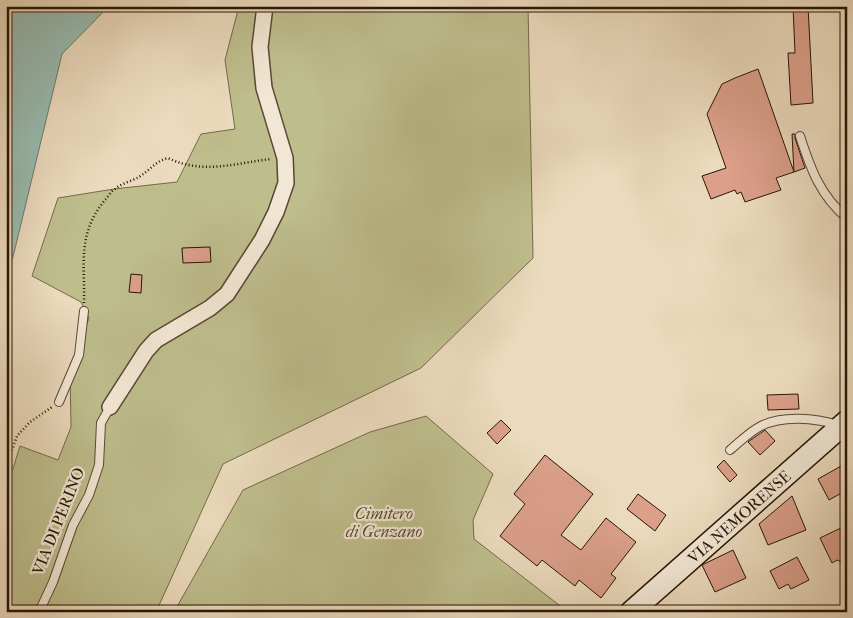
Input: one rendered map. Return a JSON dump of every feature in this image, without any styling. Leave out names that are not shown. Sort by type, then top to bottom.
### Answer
[{"type":"main road","name":"VIA NEMORENSE","points":[[631,612],[845,424]]},
{"type":"street","name":"VIA DI PERINO","points":[[110,407],[146,350],[156,340],[210,308],[227,294],[242,274],[276,212],[286,183],[285,158],[264,88],[260,47],[265,6]]},
{"type":"lane","points":[[800,136],[809,164],[820,186],[833,204],[847,218]]},
{"type":"lane","points":[[59,402],[79,355],[84,311]]},
{"type":"lane","name":"VIA DI PERINO","points":[[39,612],[53,582],[73,526],[89,495],[99,465],[101,423],[110,407]]},
{"type":"lane","points":[[730,450],[756,430],[772,423],[807,418],[845,424]]},
{"type":"path","points":[[84,311],[85,272],[83,247],[88,227],[97,210],[114,189],[152,168],[158,160],[168,158],[191,167],[212,168],[252,161],[285,158]]},
{"type":"path","points":[[6,467],[17,436],[30,422],[59,402]]},
{"type":"green space","points":[[239,6],[528,6],[533,258],[421,368],[223,464],[156,612],[6,612],[6,491],[20,446],[58,460],[71,427],[70,372],[89,318],[81,302],[32,276],[58,198],[177,182],[201,134],[235,129],[225,60]]},
{"type":"green space","name":"Cimitero di Genzano","points":[[426,416],[493,474],[473,520],[474,539],[568,612],[174,612],[243,490],[370,432]]},
{"type":"water","points":[[6,6],[109,6],[62,54],[6,286]]},
{"type":"building","points":[[793,6],[808,6],[813,103],[791,105],[788,53],[795,53]]},
{"type":"building","points":[[758,69],[794,172],[776,178],[781,190],[745,202],[741,192],[737,194],[735,190],[711,199],[702,176],[726,168],[707,114],[722,84]]},
{"type":"building","points":[[792,134],[795,134],[805,168],[794,172]]},
{"type":"building","points":[[210,247],[211,262],[183,263],[182,248]]},
{"type":"building","points":[[131,274],[142,275],[141,293],[129,292]]},
{"type":"building","points":[[798,394],[799,409],[768,410],[767,395]]},
{"type":"building","points":[[501,420],[511,430],[497,444],[487,433]]},
{"type":"building","points":[[765,430],[775,441],[760,455],[748,442]]},
{"type":"building","points":[[545,455],[593,494],[561,535],[581,550],[606,518],[636,542],[611,574],[616,578],[601,598],[579,580],[575,586],[542,560],[537,566],[500,536],[525,504],[514,494]]},
{"type":"building","points":[[724,460],[737,475],[730,482],[717,467]]},
{"type":"building","points":[[843,465],[847,471],[847,490],[829,500],[818,479]]},
{"type":"building","points":[[638,494],[666,515],[655,531],[627,509]]},
{"type":"building","points":[[792,496],[806,530],[768,545],[759,524]]},
{"type":"building","points":[[847,525],[847,564],[837,560],[832,563],[820,538]]},
{"type":"building","points":[[733,550],[746,578],[715,592],[702,565]]},
{"type":"building","points":[[797,557],[809,580],[791,589],[788,584],[779,589],[770,571]]}]
